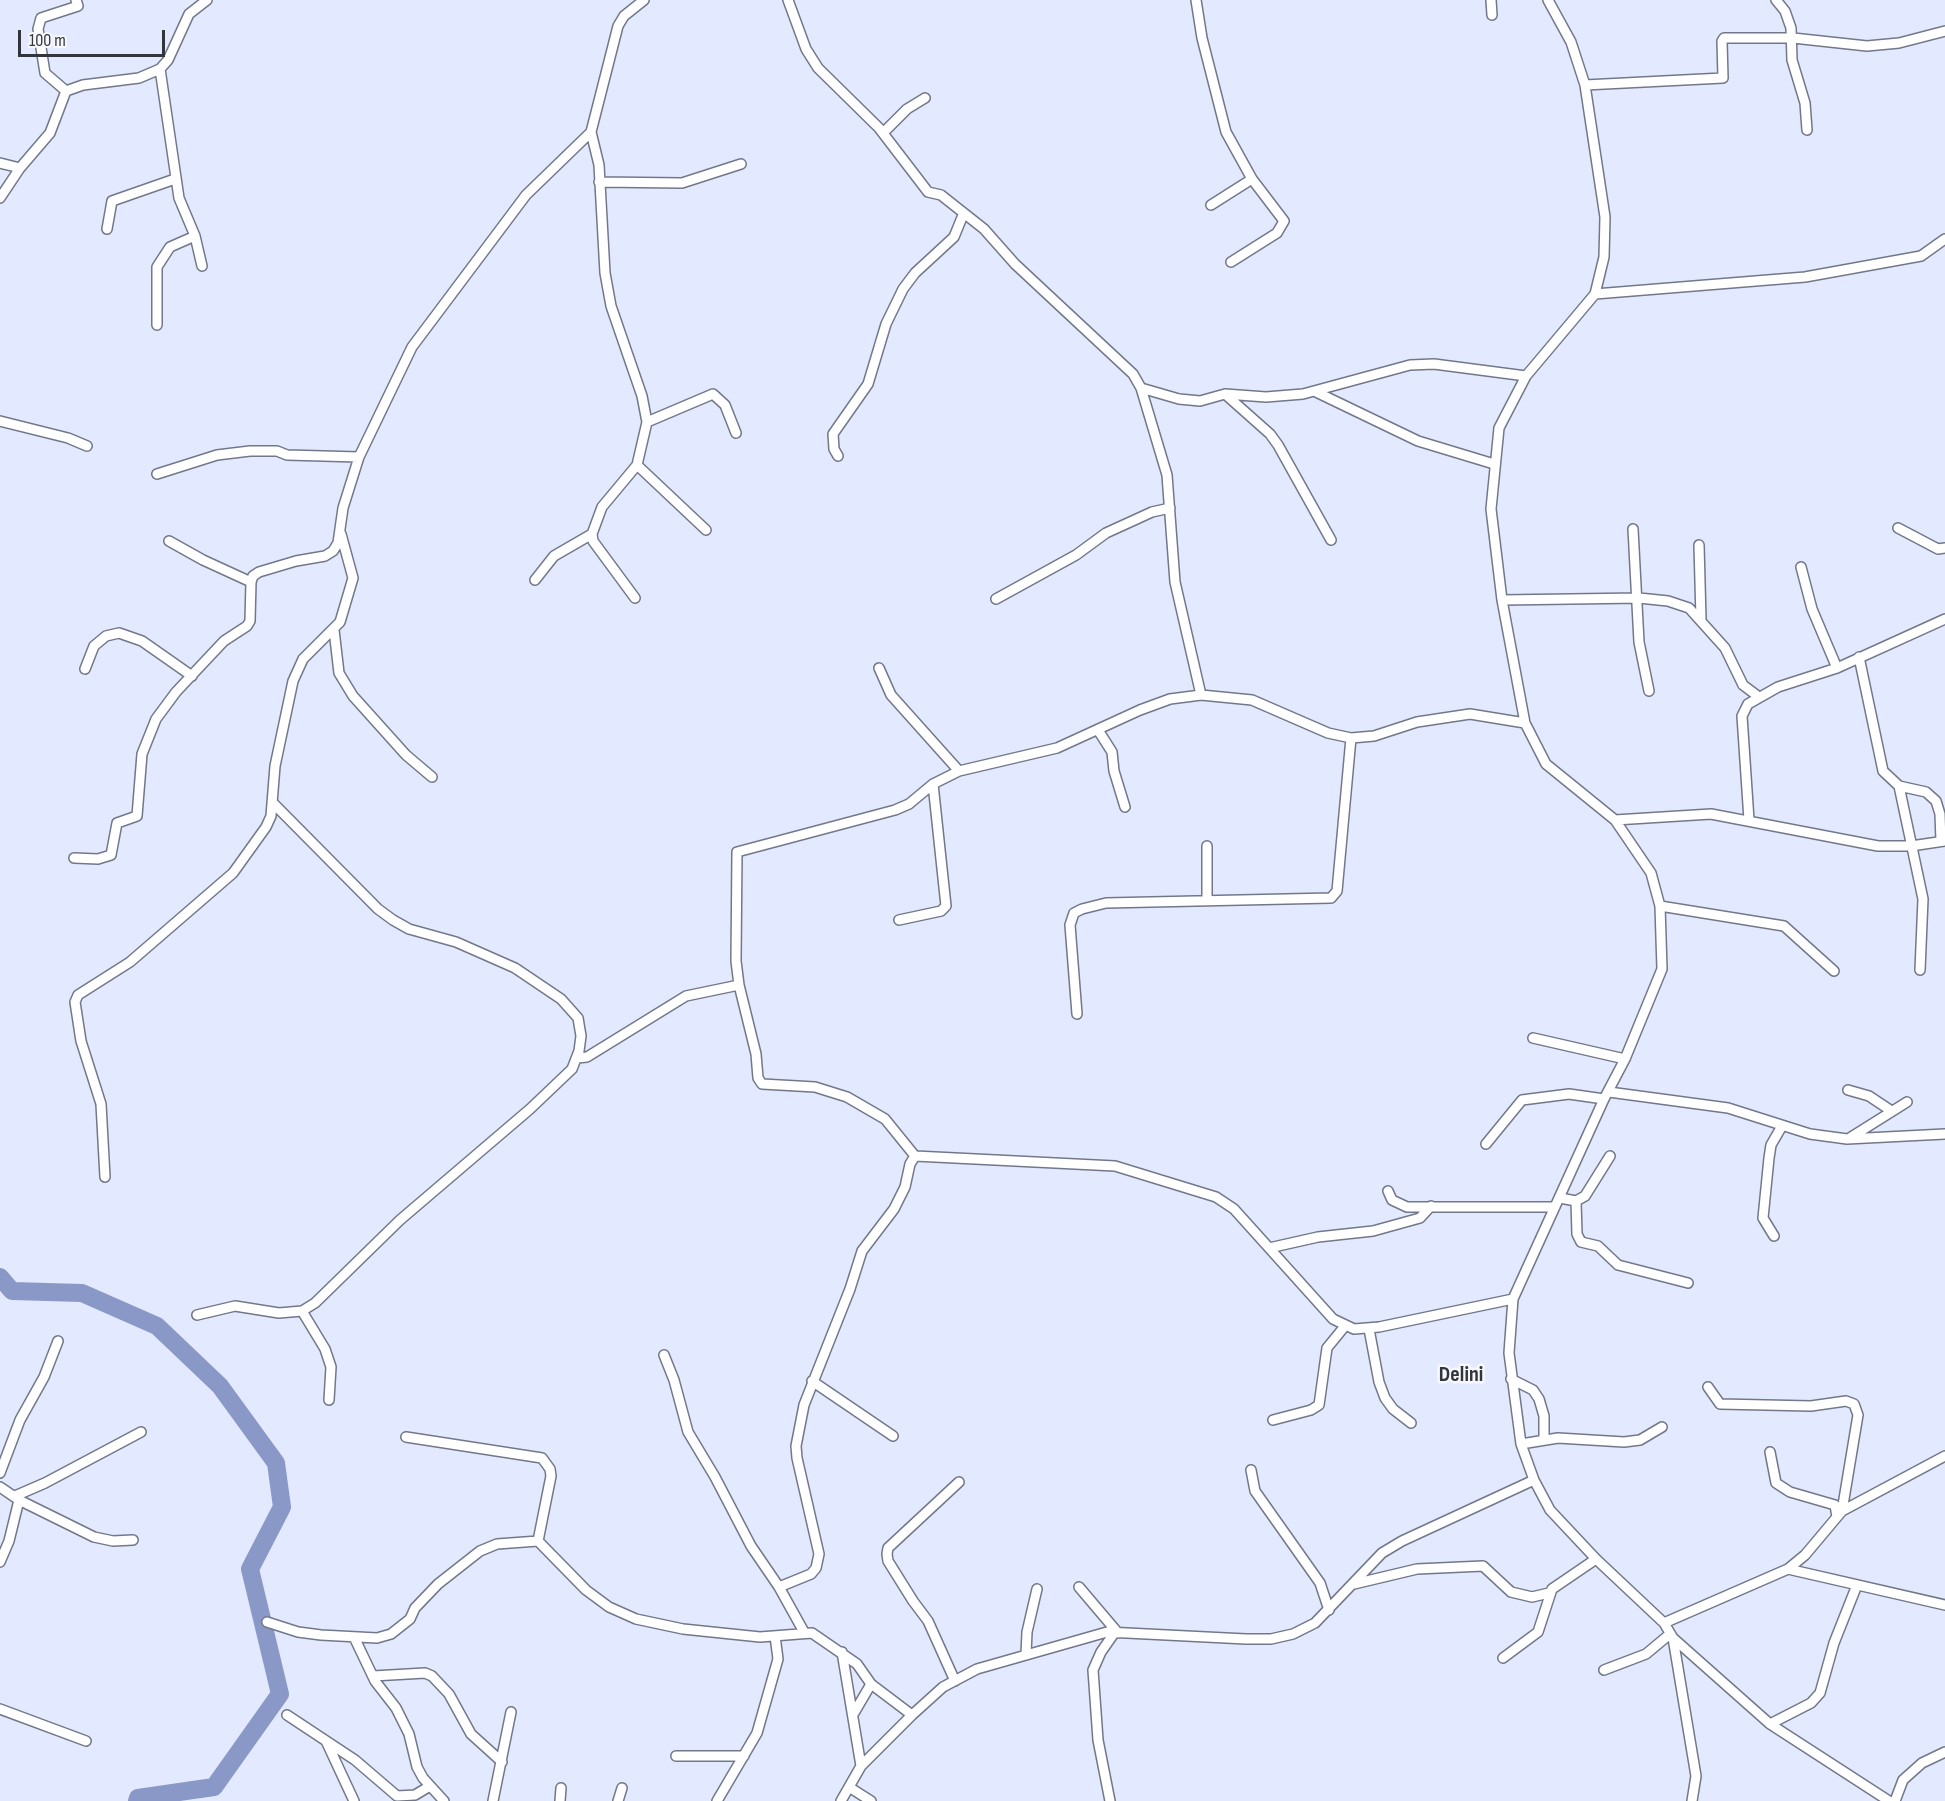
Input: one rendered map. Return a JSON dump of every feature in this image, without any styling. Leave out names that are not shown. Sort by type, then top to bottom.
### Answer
[{"type":"street","points":[[66,91],[45,73],[38,29],[41,18],[78,6],[76,0]]},
{"type":"street","points":[[0,198],[20,168],[50,133],[60,101],[66,91],[83,85],[139,78],[160,69],[168,60],[189,14],[207,0]]},
{"type":"street","points":[[635,598],[593,541],[592,534],[602,507],[630,477],[637,465],[647,422],[642,396],[611,306],[605,273],[599,165],[591,132],[618,26],[632,8],[644,0]]},
{"type":"street","points":[[788,0],[806,49],[818,68],[883,133],[927,192],[941,195],[963,215],[984,229],[1015,264],[1133,374],[1141,388],[1164,459],[1175,582],[1201,695]]},
{"type":"street","points":[[1196,0],[1202,38],[1226,132],[1252,179],[1284,221],[1277,233],[1230,262]]},
{"type":"street","points":[[1491,0],[1492,15]]},
{"type":"street","points":[[1548,0],[1571,42],[1585,85],[1605,217],[1604,257],[1595,294],[1526,376],[1499,428],[1491,509],[1502,600],[1525,723],[1546,764],[1615,820],[1651,873],[1660,906],[1662,969],[1625,1059],[1513,1299],[1509,1353],[1521,1444],[1533,1480],[1550,1510],[1596,1559],[1664,1623],[1672,1636],[1770,1724],[1889,1801]]},
{"type":"street","points":[[1776,0],[1785,11],[1793,38],[1792,60],[1805,103],[1807,130]]},
{"type":"street","points":[[1585,85],[1723,78],[1724,38],[1793,38],[1867,46],[1899,43],[1945,31]]},
{"type":"street","points":[[160,69],[179,198],[195,236],[202,266]]},
{"type":"street","points":[[883,133],[908,110],[925,99]]},
{"type":"street","points":[[105,1177],[101,1104],[81,1041],[75,1011],[78,995],[130,962],[233,873],[266,826],[273,803],[274,774],[293,681],[303,659],[334,630],[345,607],[353,578],[341,534],[344,508],[359,457],[389,391],[424,329],[526,195],[591,132]]},
{"type":"street","points":[[0,164],[20,168]]},
{"type":"street","points":[[599,182],[682,183],[741,164]]},
{"type":"street","points":[[107,229],[112,201],[175,179]]},
{"type":"street","points":[[1211,206],[1252,179]]},
{"type":"street","points":[[838,456],[832,442],[833,434],[868,384],[886,324],[903,290],[915,273],[954,237],[963,215]]},
{"type":"street","points":[[157,325],[157,267],[170,247],[195,236]]},
{"type":"street","points":[[1595,294],[1805,277],[1921,256],[1945,239]]},
{"type":"street","points":[[1141,388],[1200,401],[1225,394],[1266,397],[1314,391],[1410,365],[1434,364],[1526,376]]},
{"type":"street","points":[[1314,391],[1418,441],[1494,464]]},
{"type":"street","points":[[647,422],[713,394],[725,405],[736,433]]},
{"type":"street","points":[[1225,394],[1270,434],[1278,445],[1331,540]]},
{"type":"street","points":[[0,422],[68,438],[87,446]]},
{"type":"street","points":[[157,474],[218,455],[250,451],[277,451],[287,455],[359,457]]},
{"type":"street","points":[[637,465],[706,530]]},
{"type":"street","points":[[996,599],[1076,555],[1106,533],[1152,512],[1170,508]]},
{"type":"street","points":[[1898,528],[1938,549],[1945,548]]},
{"type":"street","points":[[1633,529],[1640,642],[1649,691]]},
{"type":"street","points":[[74,858],[98,860],[111,855],[117,823],[138,816],[142,754],[147,738],[169,701],[224,641],[247,626],[250,616],[250,582],[259,572],[330,554],[341,534]]},
{"type":"street","points":[[535,580],[554,556],[592,534]]},
{"type":"street","points":[[169,541],[203,561],[250,582]]},
{"type":"street","points":[[1698,545],[1701,619]]},
{"type":"street","points":[[1801,567],[1812,609],[1837,668]]},
{"type":"street","points":[[1502,600],[1639,598],[1668,601],[1689,608],[1725,648],[1743,685],[1759,697]]},
{"type":"street","points":[[1749,820],[1742,716],[1748,704],[1778,687],[1837,668],[1945,619]]},
{"type":"street","points":[[334,630],[339,673],[353,696],[406,755],[432,777]]},
{"type":"street","points":[[85,669],[94,646],[106,636],[119,633],[142,640],[192,676]]},
{"type":"street","points":[[1615,820],[1711,814],[1878,846],[1911,846],[1943,841],[1936,801],[1926,792],[1899,786],[1883,771],[1859,657]]},
{"type":"street","points":[[879,668],[891,695],[959,771]]},
{"type":"street","points":[[1513,1299],[1369,1329],[1345,1326],[1333,1319],[1225,1200],[1114,1166],[915,1156],[885,1119],[847,1096],[815,1087],[762,1084],[758,1078],[756,1054],[739,985],[736,961],[737,852],[895,810],[909,804],[933,784],[959,771],[1052,750],[1153,705],[1201,695],[1252,700],[1328,733],[1351,738],[1374,736],[1417,722],[1470,714],[1525,723]]},
{"type":"street","points":[[1098,730],[1112,752],[1114,771],[1125,807]]},
{"type":"street","points":[[1077,1014],[1070,925],[1074,913],[1106,903],[1331,898],[1337,891],[1351,738]]},
{"type":"street","points":[[899,920],[941,911],[946,906],[933,784]]},
{"type":"street","points":[[1899,786],[1923,899],[1920,970]]},
{"type":"street","points":[[197,1315],[235,1306],[279,1313],[302,1311],[343,1278],[400,1220],[530,1109],[572,1069],[577,1058],[581,1036],[578,1018],[561,999],[515,968],[456,942],[409,929],[378,909],[273,803]]},
{"type":"street","points":[[1207,846],[1208,900]]},
{"type":"street","points":[[1660,906],[1784,926],[1834,971]]},
{"type":"street","points":[[577,1058],[587,1057],[686,996],[739,985]]},
{"type":"street","points":[[1533,1038],[1625,1059]]},
{"type":"street","points":[[1848,1090],[1869,1096],[1890,1110]]},
{"type":"street","points":[[1486,1144],[1522,1100],[1569,1094],[1607,1095],[1728,1108],[1810,1134],[1847,1139],[1945,1134]]},
{"type":"street","points":[[1847,1139],[1906,1101]]},
{"type":"street","points":[[1774,1236],[1763,1218],[1769,1158],[1772,1145],[1782,1126]]},
{"type":"street","points":[[779,1587],[812,1574],[818,1562],[819,1554],[796,1446],[804,1405],[850,1289],[862,1251],[894,1209],[905,1188],[910,1164],[915,1156]]},
{"type":"street","points":[[1560,1198],[1576,1201],[1585,1196],[1610,1156]]},
{"type":"street","points":[[1388,1191],[1399,1205],[1555,1208]]},
{"type":"street","points":[[1576,1201],[1577,1234],[1581,1242],[1598,1246],[1618,1265],[1688,1283]]},
{"type":"street","points":[[1269,1248],[1318,1237],[1373,1231],[1420,1218],[1431,1206]]},
{"type":"street","points":[[302,1311],[325,1349],[331,1367],[329,1400]]},
{"type":"street","points":[[1273,1420],[1311,1410],[1319,1405],[1328,1348],[1345,1326]]},
{"type":"street","points":[[1369,1329],[1379,1382],[1385,1398],[1411,1423]]},
{"type":"street","points":[[0,1473],[20,1420],[44,1377],[58,1341]]},
{"type":"street","points":[[664,1354],[674,1380],[688,1432],[751,1546],[779,1587],[804,1632]]},
{"type":"street","points":[[1512,1378],[1533,1390],[1539,1399],[1544,1416],[1544,1440]]},
{"type":"street","points":[[812,1381],[893,1436]]},
{"type":"street","points":[[1708,1387],[1720,1404],[1811,1406],[1846,1401],[1854,1404],[1858,1414],[1840,1514]]},
{"type":"street","points":[[1521,1444],[1558,1438],[1624,1442],[1640,1440],[1662,1427]]},
{"type":"street","points":[[17,1498],[141,1432]]},
{"type":"street","points":[[405,1437],[536,1455],[542,1458],[550,1469],[551,1476],[538,1541]]},
{"type":"street","points":[[1770,1452],[1776,1483],[1790,1492],[1835,1505],[1840,1514]]},
{"type":"street","points":[[1664,1623],[1788,1569],[1805,1555],[1840,1514],[1945,1456]]},
{"type":"street","points":[[1251,1470],[1255,1491],[1320,1583],[1329,1610]]},
{"type":"street","points":[[841,1801],[861,1766],[912,1715],[943,1687],[977,1669],[1107,1632],[1271,1639],[1293,1634],[1315,1623],[1382,1554],[1402,1541],[1533,1480]]},
{"type":"street","points":[[955,1681],[928,1621],[888,1561],[887,1554],[888,1548],[959,1482]]},
{"type":"street","points":[[0,1487],[94,1537],[113,1541],[133,1540]]},
{"type":"street","points":[[0,1562],[6,1553],[17,1498]]},
{"type":"street","points":[[267,1623],[298,1632],[354,1637],[377,1638],[391,1634],[410,1618],[415,1608],[438,1584],[480,1551],[497,1544],[538,1541],[586,1590],[609,1607],[636,1619],[683,1629],[760,1637],[804,1632],[820,1637],[857,1664],[871,1684],[912,1715]]},
{"type":"street","points":[[1354,1584],[1417,1569],[1483,1566],[1511,1592],[1532,1597],[1549,1593],[1596,1559]]},
{"type":"street","points":[[1788,1569],[1945,1605]]},
{"type":"street","points":[[1770,1724],[1811,1703],[1820,1693],[1834,1643],[1857,1585]]},
{"type":"street","points":[[1078,1587],[1117,1632]]},
{"type":"street","points":[[1026,1654],[1027,1632],[1037,1589]]},
{"type":"street","points":[[1503,1658],[1538,1632],[1549,1593]]},
{"type":"street","points":[[1110,1801],[1098,1740],[1093,1670],[1101,1652],[1117,1632]]},
{"type":"street","points":[[717,1801],[757,1733],[778,1659],[775,1636]]},
{"type":"street","points":[[1604,1671],[1646,1654],[1672,1636]]},
{"type":"street","points":[[1672,1636],[1696,1776],[1692,1801]]},
{"type":"street","points":[[354,1637],[372,1676],[396,1708],[409,1734],[417,1767],[444,1801]]},
{"type":"street","points":[[842,1652],[845,1682],[854,1713],[861,1766]]},
{"type":"street","points":[[372,1676],[425,1672],[432,1676],[448,1694],[471,1734],[502,1762]]},
{"type":"street","points":[[854,1713],[871,1684]]},
{"type":"street","points":[[0,1709],[86,1741]]},
{"type":"street","points":[[493,1801],[511,1712]]},
{"type":"street","points":[[287,1715],[355,1760],[397,1796],[415,1795],[430,1786]]},
{"type":"street","points":[[327,1742],[354,1801]]},
{"type":"street","points":[[1895,1801],[1904,1780],[1922,1763],[1945,1752]]},
{"type":"street","points":[[675,1756],[744,1756]]},
{"type":"street","points":[[849,1787],[871,1801]]},
{"type":"street","points":[[560,1801],[561,1788]]},
{"type":"street","points":[[618,1801],[622,1788]]},
{"type":"waterway","points":[[0,1277],[12,1291],[82,1293],[157,1326],[220,1386],[276,1463],[282,1507],[250,1569],[280,1694],[214,1787],[138,1798],[137,1801]]},
{"type":"district","name":"Delini","points":[[1461,1375]]}]
